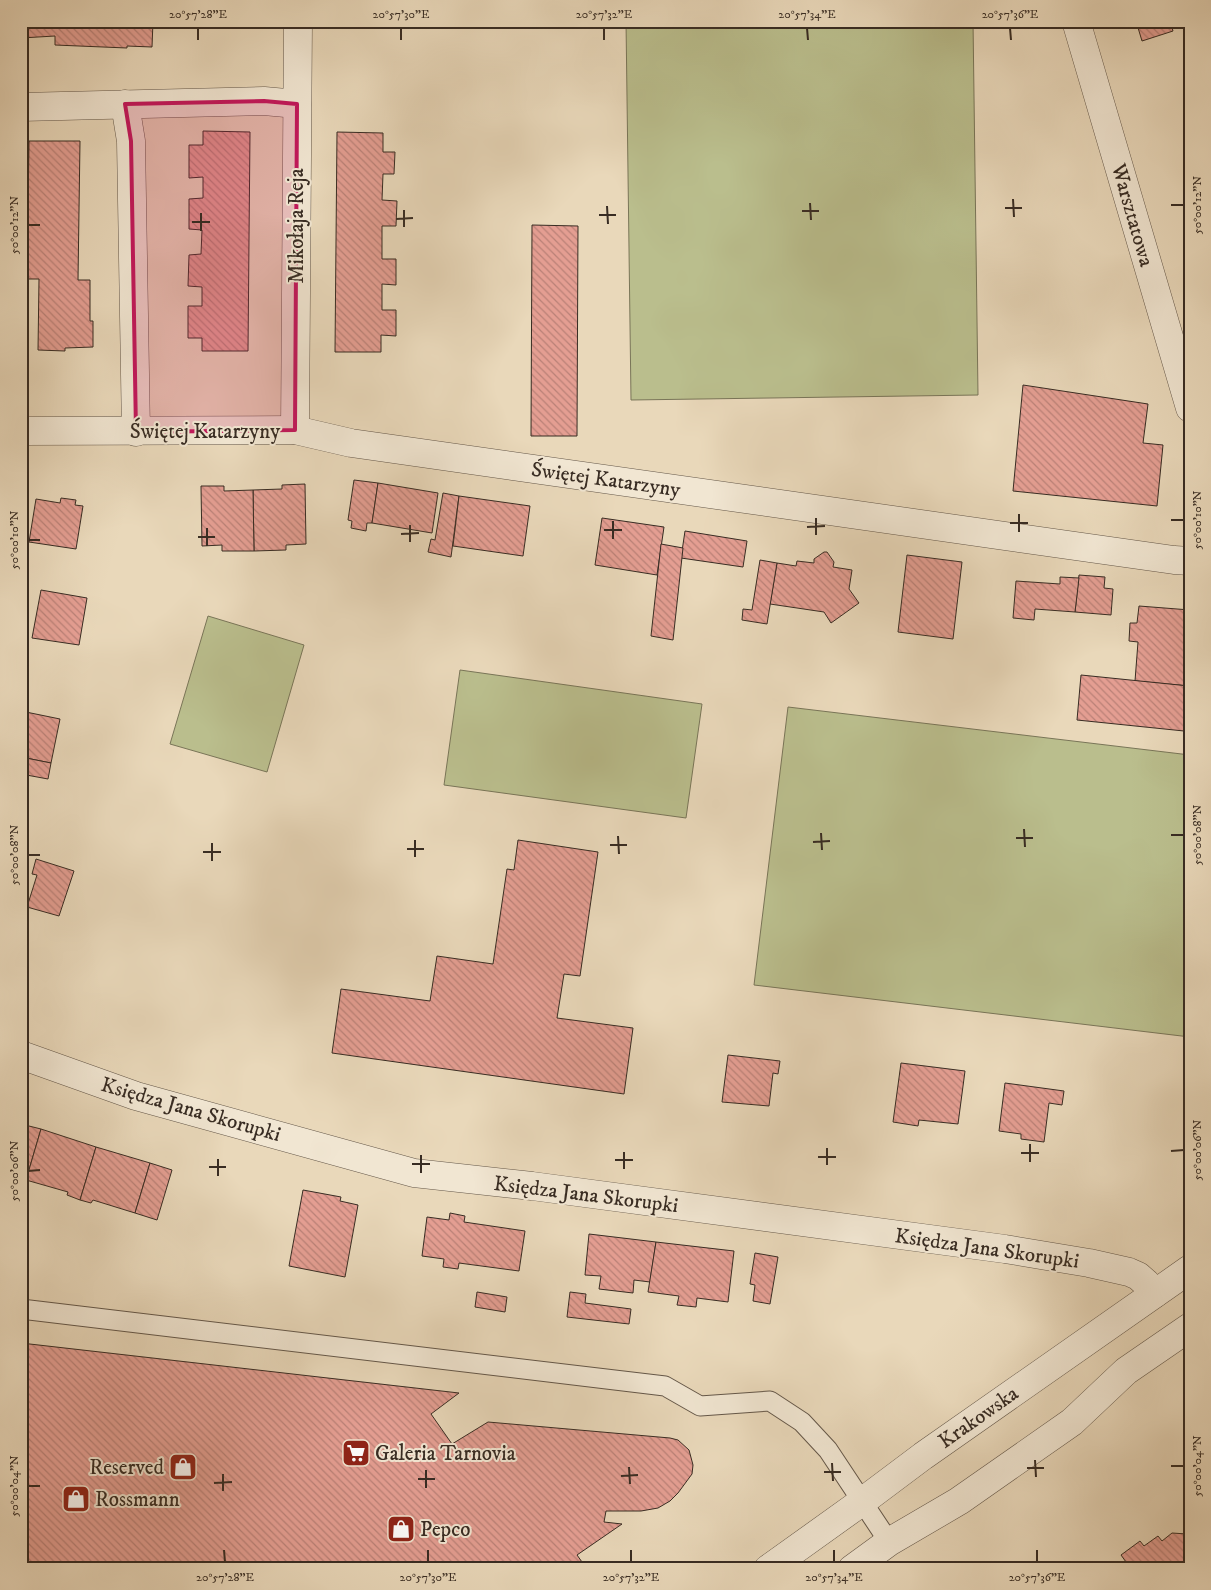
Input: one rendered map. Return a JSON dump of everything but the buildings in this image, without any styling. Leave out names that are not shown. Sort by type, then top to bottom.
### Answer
[{"type":"street","name":"Mikołaja Reja","points":[[295,430],[298,21]]},
{"type":"street","name":"Warsztatowa","points":[[1076,21],[1190,408]]},
{"type":"street","points":[[21,107],[264,101],[297,104]]},
{"type":"street","points":[[125,104],[131,140],[136,432]]},
{"type":"street","name":"Świętej Katarzyny","points":[[21,431],[295,430],[370,445],[1164,559],[1190,561]]},
{"type":"street","name":"Księdza Jana Skorupki","points":[[21,1056],[136,1096],[414,1173],[532,1186],[1005,1249],[1130,1272],[1146,1283],[1154,1294]]},
{"type":"street","name":"Krakowska","points":[[768,1569],[924,1456],[1190,1269]]},
{"type":"street","points":[[852,1569],[889,1542],[959,1501],[1072,1422],[1126,1372],[1190,1327]]},
{"type":"lane","points":[[21,1309],[665,1386],[700,1406],[770,1401],[802,1422],[828,1450],[889,1542]]},
{"type":"highlighted area","points":[[264,101],[297,104],[295,430],[136,432],[131,141],[125,104]]},
{"type":"green space","points":[[626,21],[973,21],[978,395],[631,400]]},
{"type":"green space","points":[[208,616],[304,645],[267,772],[170,744]]},
{"type":"green space","points":[[460,670],[702,704],[686,818],[444,785]]},
{"type":"green space","points":[[788,707],[1190,755],[1190,1037],[754,985]]},
{"type":"place","name":"Galeria Tarnovia","points":[[356,1453]]},
{"type":"place","name":"Reserved","points":[[183,1467]]},
{"type":"place","name":"Rossmann","points":[[76,1499]]},
{"type":"place","name":"Pepco","points":[[401,1529]]}]
